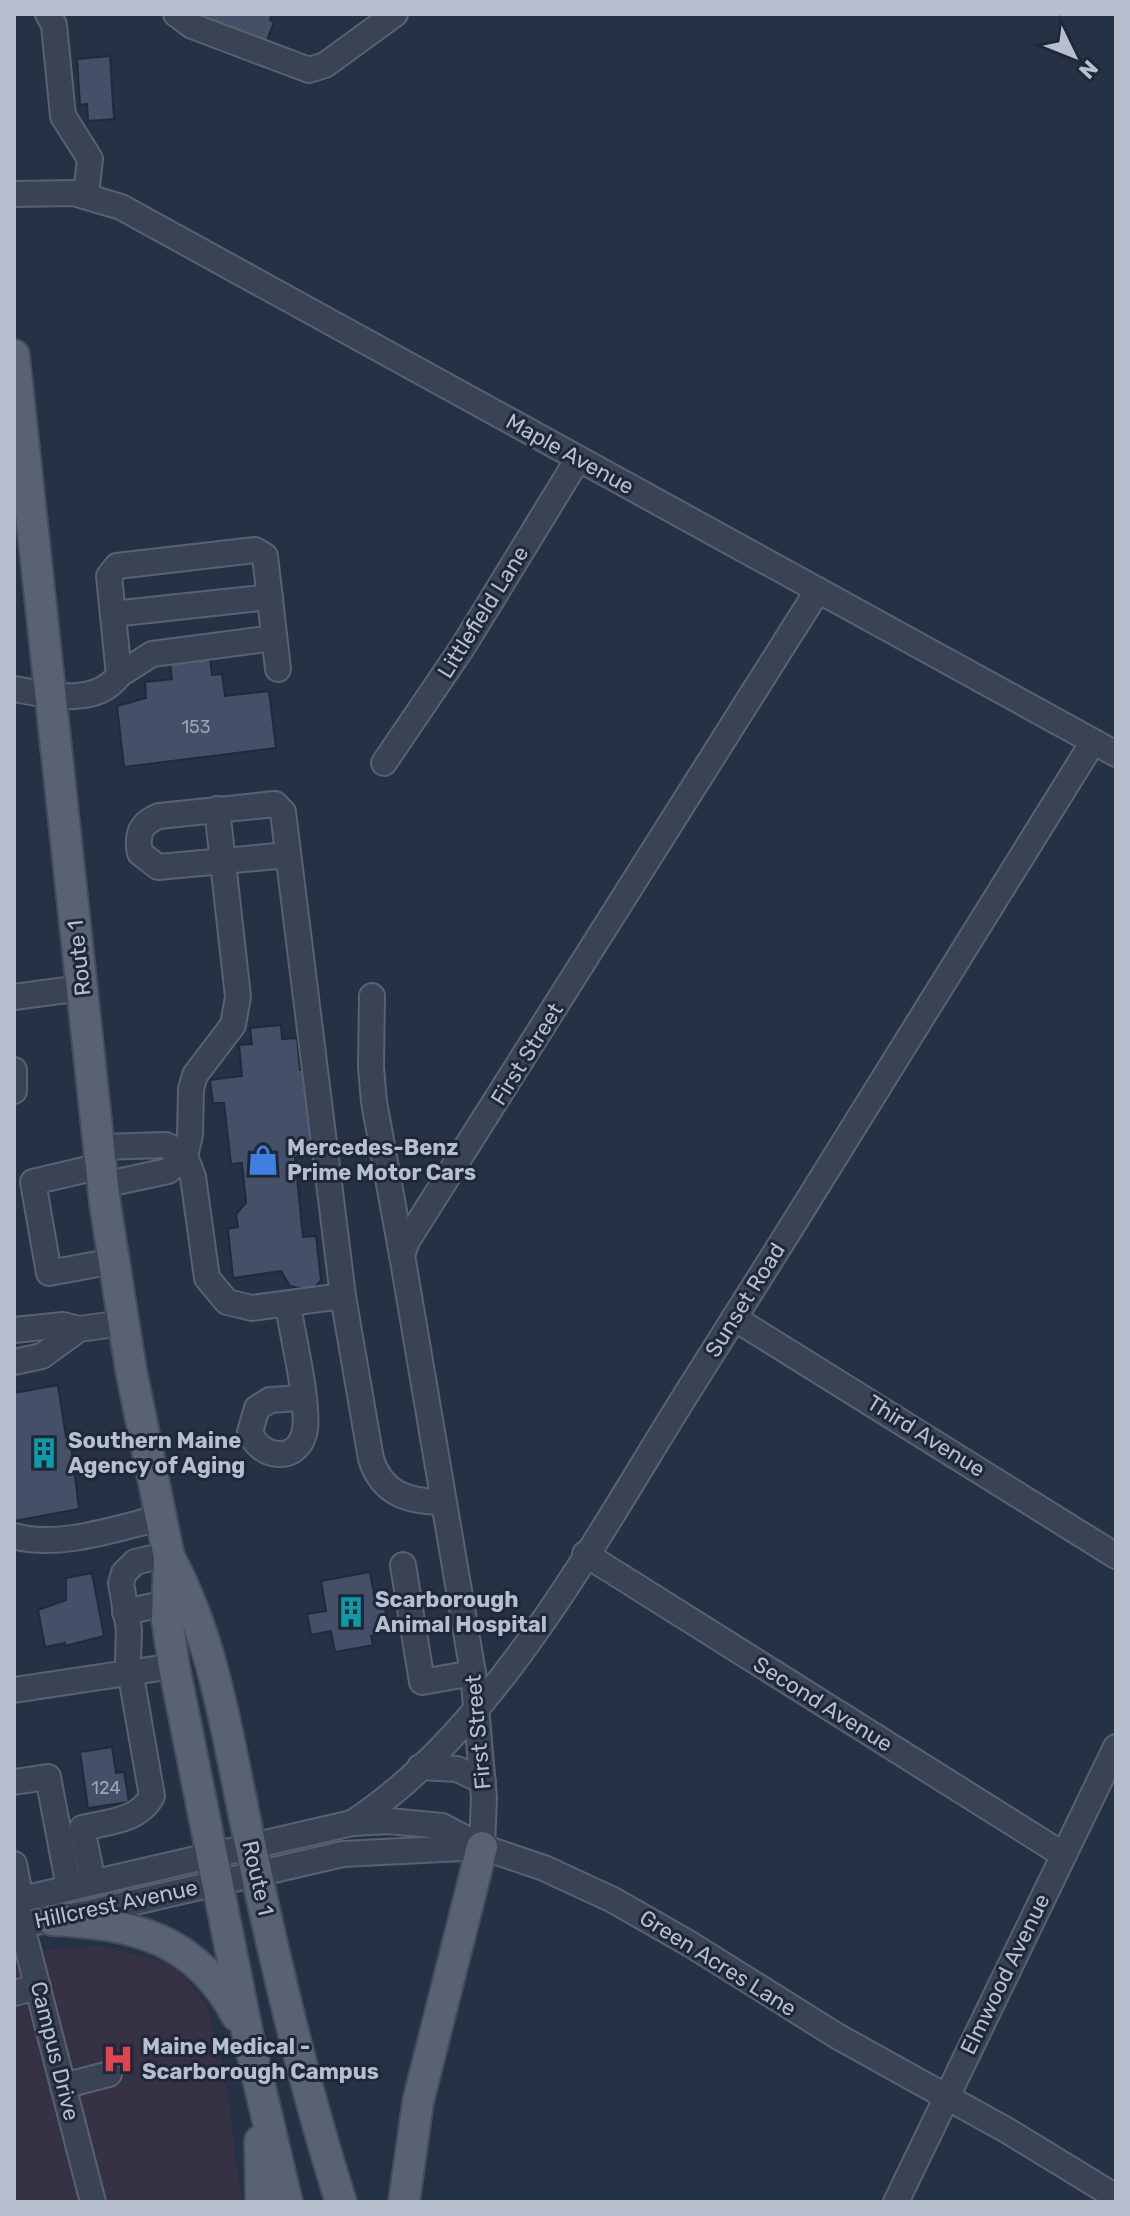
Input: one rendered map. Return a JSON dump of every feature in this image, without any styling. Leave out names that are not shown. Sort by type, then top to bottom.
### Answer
[{"type":"main road","name":"Route 1","points":[[14,355],[101,1166],[123,1323],[168,1555],[202,1635],[253,1859],[341,2202]]},
{"type":"main road","name":"Route 1","points":[[168,1555],[167,1603],[174,1666],[248,2036],[287,2202]]},
{"type":"main road","points":[[404,2202],[418,2102],[482,1847]]},
{"type":"main road","points":[[52,1920],[124,1926],[173,1945],[217,1985],[248,2036]]},
{"type":"main road","points":[[261,2091],[261,2202]]},
{"type":"street","points":[[48,14],[54,25],[63,116],[90,159],[86,195]]},
{"type":"street","points":[[176,14],[217,37],[309,70],[325,65],[395,14]]},
{"type":"street","name":"Maple Avenue","points":[[14,194],[40,191],[86,195],[121,207],[1116,754]]},
{"type":"street","name":"Littlefield Lane","points":[[384,763],[464,645],[578,459]]},
{"type":"street","points":[[119,675],[109,576],[117,566],[255,550],[265,556],[278,669]]},
{"type":"street","name":"First Street","points":[[482,1847],[485,1820],[483,1781],[473,1673],[402,1255],[407,1241],[818,590]]},
{"type":"street","points":[[113,614],[270,597]]},
{"type":"street","points":[[14,689],[50,696],[96,693],[152,654],[274,638]]},
{"type":"street","name":"Sunset Road","points":[[352,1823],[420,1767],[477,1706],[517,1655],[585,1554],[734,1318],[1093,742]]},
{"type":"street","points":[[288,855],[158,867],[144,859],[138,843],[142,827],[151,819],[217,809],[280,806],[288,855],[308,1022],[315,1052],[343,1296],[375,1471],[389,1490],[415,1500],[443,1502]]},
{"type":"street","points":[[217,809],[238,1010],[227,1037],[195,1075],[185,1156],[193,1177],[207,1278],[227,1302],[240,1306],[288,1305],[343,1296]]},
{"type":"street","points":[[14,997],[82,988]]},
{"type":"street","points":[[372,996],[374,1102],[402,1255]]},
{"type":"street","points":[[14,1070],[14,1091]]},
{"type":"street","points":[[114,1261],[49,1273],[33,1182],[101,1166],[166,1145],[185,1156]]},
{"type":"street","points":[[101,1166],[168,1171],[185,1156]]},
{"type":"street","points":[[288,1305],[302,1398]]},
{"type":"street","name":"Third Avenue","points":[[734,1318],[1116,1556]]},
{"type":"street","points":[[14,1330],[63,1325],[79,1329],[123,1323]]},
{"type":"street","points":[[14,1362],[42,1356],[79,1329]]},
{"type":"street","points":[[14,1536],[53,1538],[160,1518]]},
{"type":"street","points":[[93,1882],[82,1828],[135,1815],[146,1808],[152,1796],[130,1672],[124,1602],[112,1545],[113,1529]]},
{"type":"street","name":"Second Avenue","points":[[585,1554],[1062,1854]]},
{"type":"street","points":[[124,1602],[128,1566],[168,1555]]},
{"type":"street","points":[[403,1565],[422,1682],[473,1673]]},
{"type":"street","points":[[124,1602],[167,1603]]},
{"type":"street","points":[[14,1690],[174,1666]]},
{"type":"street","name":"Elmwood Avenue","points":[[896,2202],[1116,1747]]},
{"type":"street","points":[[420,1767],[457,1769],[483,1781]]},
{"type":"street","points":[[14,1782],[48,1777],[69,1887]]},
{"type":"street","name":"Green Acres Lane","points":[[214,1869],[253,1859],[352,1823],[423,1822],[469,1837],[482,1847],[544,1868],[638,1913],[837,2036],[1116,2197]]},
{"type":"street","name":"Green Acres Lane","points":[[253,1859],[374,1850],[482,1847]]},
{"type":"street","name":"Campus Drive","points":[[14,1864],[17,1911],[93,2202]]},
{"type":"street","name":"Hillcrest Avenue","points":[[17,1911],[69,1887],[214,1869]]},
{"type":"street","name":"Hillcrest Avenue","points":[[17,1911],[52,1920],[214,1869]]},
{"type":"street","points":[[14,1993],[38,1987]]},
{"type":"street","points":[[63,2086],[109,2074]]},
{"type":"shaded area","name":"Maine Medical - Scarborough Campus","points":[[101,1946],[169,1963],[195,1988],[207,2006],[225,2075],[242,2202],[14,2202],[14,1957],[60,1948]]},
{"type":"building","points":[[194,14],[272,14],[270,20],[274,22],[266,43]]},
{"type":"building","points":[[110,56],[114,119],[88,121],[87,104],[80,105],[77,59]]},
{"type":"building","points":[[210,658],[212,675],[222,674],[225,696],[269,691],[276,748],[124,767],[117,706],[146,698],[145,682],[172,679],[170,663]]},
{"type":"building","name":"Mercedes-Benz Prime Motor Cars","points":[[281,1025],[282,1039],[297,1038],[300,1070],[306,1070],[313,1154],[295,1157],[303,1237],[316,1236],[321,1280],[312,1291],[290,1286],[281,1271],[233,1278],[228,1229],[238,1227],[236,1214],[246,1203],[242,1163],[231,1164],[224,1103],[213,1103],[210,1080],[242,1076],[239,1045],[252,1044],[250,1028]]},
{"type":"building","name":"Southern Maine Agency of Aging","points":[[58,1385],[66,1437],[70,1436],[79,1509],[14,1521],[14,1393]]},
{"type":"building","name":"Scarborough Animal Hospital","points":[[370,1572],[376,1605],[384,1603],[389,1629],[371,1636],[373,1645],[335,1652],[331,1631],[311,1635],[307,1614],[326,1611],[321,1581]]},
{"type":"building","points":[[92,1573],[104,1636],[65,1646],[65,1643],[45,1647],[38,1610],[66,1600],[66,1578]]},
{"type":"building","points":[[112,1747],[116,1773],[124,1772],[129,1802],[88,1808],[80,1752]]},
{"type":"place","name":"Mercedes-Benz Prime Motor Cars","points":[[263,1160]]},
{"type":"place","name":"Southern Maine Agency of Aging","points":[[44,1453]]},
{"type":"place","name":"Scarborough Animal Hospital","points":[[351,1612]]},
{"type":"place","name":"Maine Medical - Scarborough Campus","points":[[118,2059]]}]
